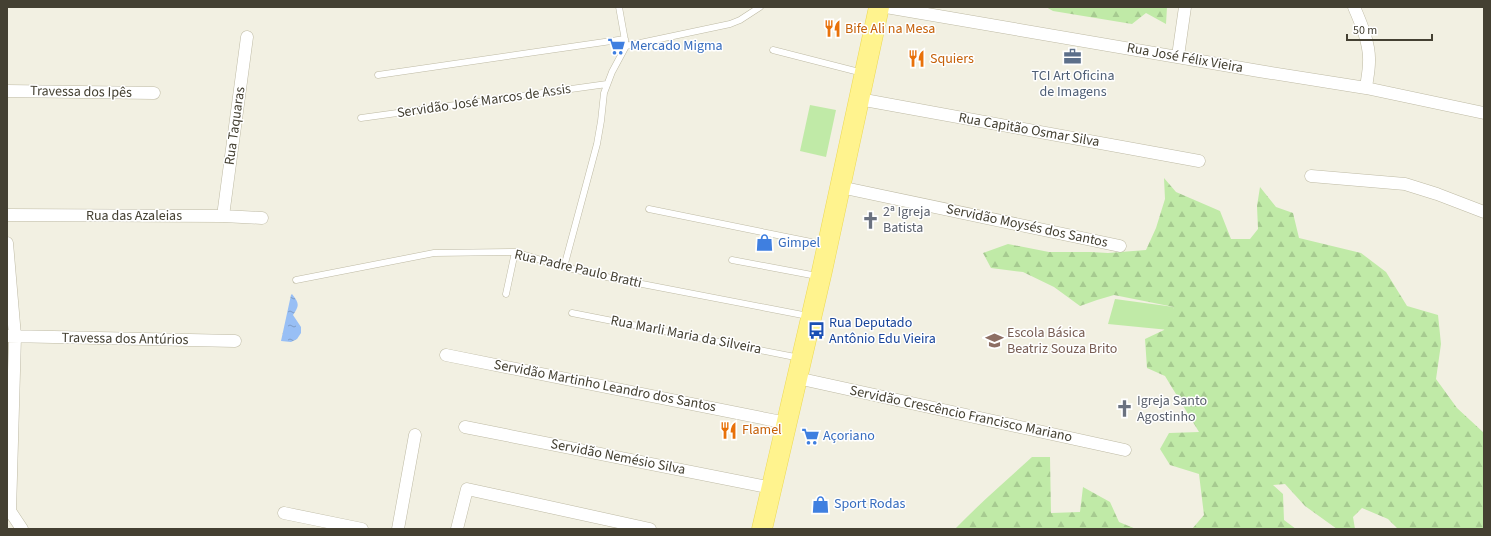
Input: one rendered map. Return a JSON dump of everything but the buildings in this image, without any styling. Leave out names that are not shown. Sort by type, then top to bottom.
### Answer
[{"type":"main road","points":[[762,529],[828,245],[879,7]]},
{"type":"street","name":"Rua José Félix Vieira","points":[[886,7],[1366,88],[1484,113]]},
{"type":"street","points":[[1178,56],[1185,7]]},
{"type":"street","points":[[1354,7],[1366,38],[1368,50],[1369,62],[1366,88]]},
{"type":"street","name":"Rua Taquaras","points":[[223,216],[247,37]]},
{"type":"street","name":"Travessa dos Ipês","points":[[7,91],[154,93]]},
{"type":"street","name":"Rua Capitão Osmar Silva","points":[[859,99],[1199,161]]},
{"type":"street","points":[[1311,176],[1405,184],[1484,212]]},
{"type":"street","name":"Servidão Moysés dos Santos","points":[[840,187],[1120,246]]},
{"type":"street","name":"Rua das Azaleias","points":[[7,215],[223,216],[262,218]]},
{"type":"street","points":[[7,243],[11,336],[10,511],[22,529]]},
{"type":"street","name":"Travessa dos Antúrios","points":[[11,336],[235,341]]},
{"type":"street","name":"Servidão Martinho Leandro dos Santos","points":[[446,355],[786,423]]},
{"type":"street","name":"Servidão Crescêncio Francisco Mariano","points":[[796,378],[1125,450]]},
{"type":"street","name":"Servidão Nemésio Silva","points":[[465,427],[772,488]]},
{"type":"street","points":[[398,529],[415,435]]},
{"type":"street","points":[[458,529],[467,489],[650,529]]},
{"type":"street","points":[[284,513],[362,529]]},
{"type":"lane","points":[[564,267],[597,144],[604,93],[626,46],[619,7]]},
{"type":"lane","points":[[626,46],[730,24],[740,20],[760,7]]},
{"type":"lane","points":[[378,75],[625,39]]},
{"type":"lane","points":[[773,50],[865,74]]},
{"type":"lane","name":"Servidão José Marcos de Assis","points":[[361,118],[607,84]]},
{"type":"lane","points":[[649,209],[828,245]]},
{"type":"lane","points":[[506,294],[515,252]]},
{"type":"lane","name":"Rua Padre Paulo Bratti","points":[[296,280],[434,253],[515,252],[564,267],[611,278],[811,317]]},
{"type":"lane","points":[[732,260],[821,276]]},
{"type":"lane","name":"Rua Marli Maria da Silveira","points":[[572,313],[801,358]]},
{"type":"green space","points":[[1046,7],[1167,7],[1166,24],[1146,13],[1132,24],[1053,11]]},
{"type":"green space","points":[[810,105],[836,110],[826,157],[800,151]]},
{"type":"green space","points":[[1164,178],[1176,192],[1220,211],[1231,239],[1250,239],[1258,229],[1257,206],[1260,187],[1276,207],[1293,213],[1299,238],[1361,253],[1386,272],[1407,306],[1438,315],[1441,344],[1436,379],[1457,408],[1484,433],[1484,529],[1398,529],[1388,519],[1362,508],[1353,517],[1355,529],[1337,529],[1305,506],[1285,484],[1273,485],[1283,494],[1284,520],[1296,529],[1192,529],[1204,515],[1199,474],[1170,465],[1160,449],[1169,433],[1199,432],[1165,376],[1147,368],[1145,339],[1164,330],[1174,307],[1114,295],[1080,306],[1054,287],[1023,272],[991,268],[983,253],[1008,244],[1049,252],[1108,253],[1146,250],[1156,228],[1165,199]]},
{"type":"green space","points":[[1115,299],[1174,307],[1169,330],[1108,324]]},
{"type":"green space","points":[[1032,457],[1050,457],[1051,513],[1080,512],[1083,487],[1110,502],[1119,522],[1136,529],[955,529]]},
{"type":"water","points":[[292,294],[298,305],[293,315],[301,327],[301,333],[297,339],[291,342],[281,341],[291,295]]},
{"type":"place","name":"Bife Ali na Mesa","points":[[832,29]]},
{"type":"place","name":"Mercado Migma","points":[[617,46]]},
{"type":"place","name":"TCI Art Oficina de Imagens","points":[[1073,56]]},
{"type":"place","name":"Squiers","points":[[917,59]]},
{"type":"place","name":"2ª Igreja Batista","points":[[870,220]]},
{"type":"place","name":"Gimpel","points":[[765,243]]},
{"type":"place","name":"Rua Deputado Antônio Edu Vieira","points":[[816,331]]},
{"type":"place","name":"Escola Básica Beatriz Souza Brito","points":[[994,341]]},
{"type":"place","name":"Igreja Santo Agostinho","points":[[1124,409]]},
{"type":"place","name":"Flamel","points":[[729,430]]},
{"type":"place","name":"Açoriano","points":[[810,436]]},
{"type":"place","name":"Sport Rodas","points":[[821,504]]}]
